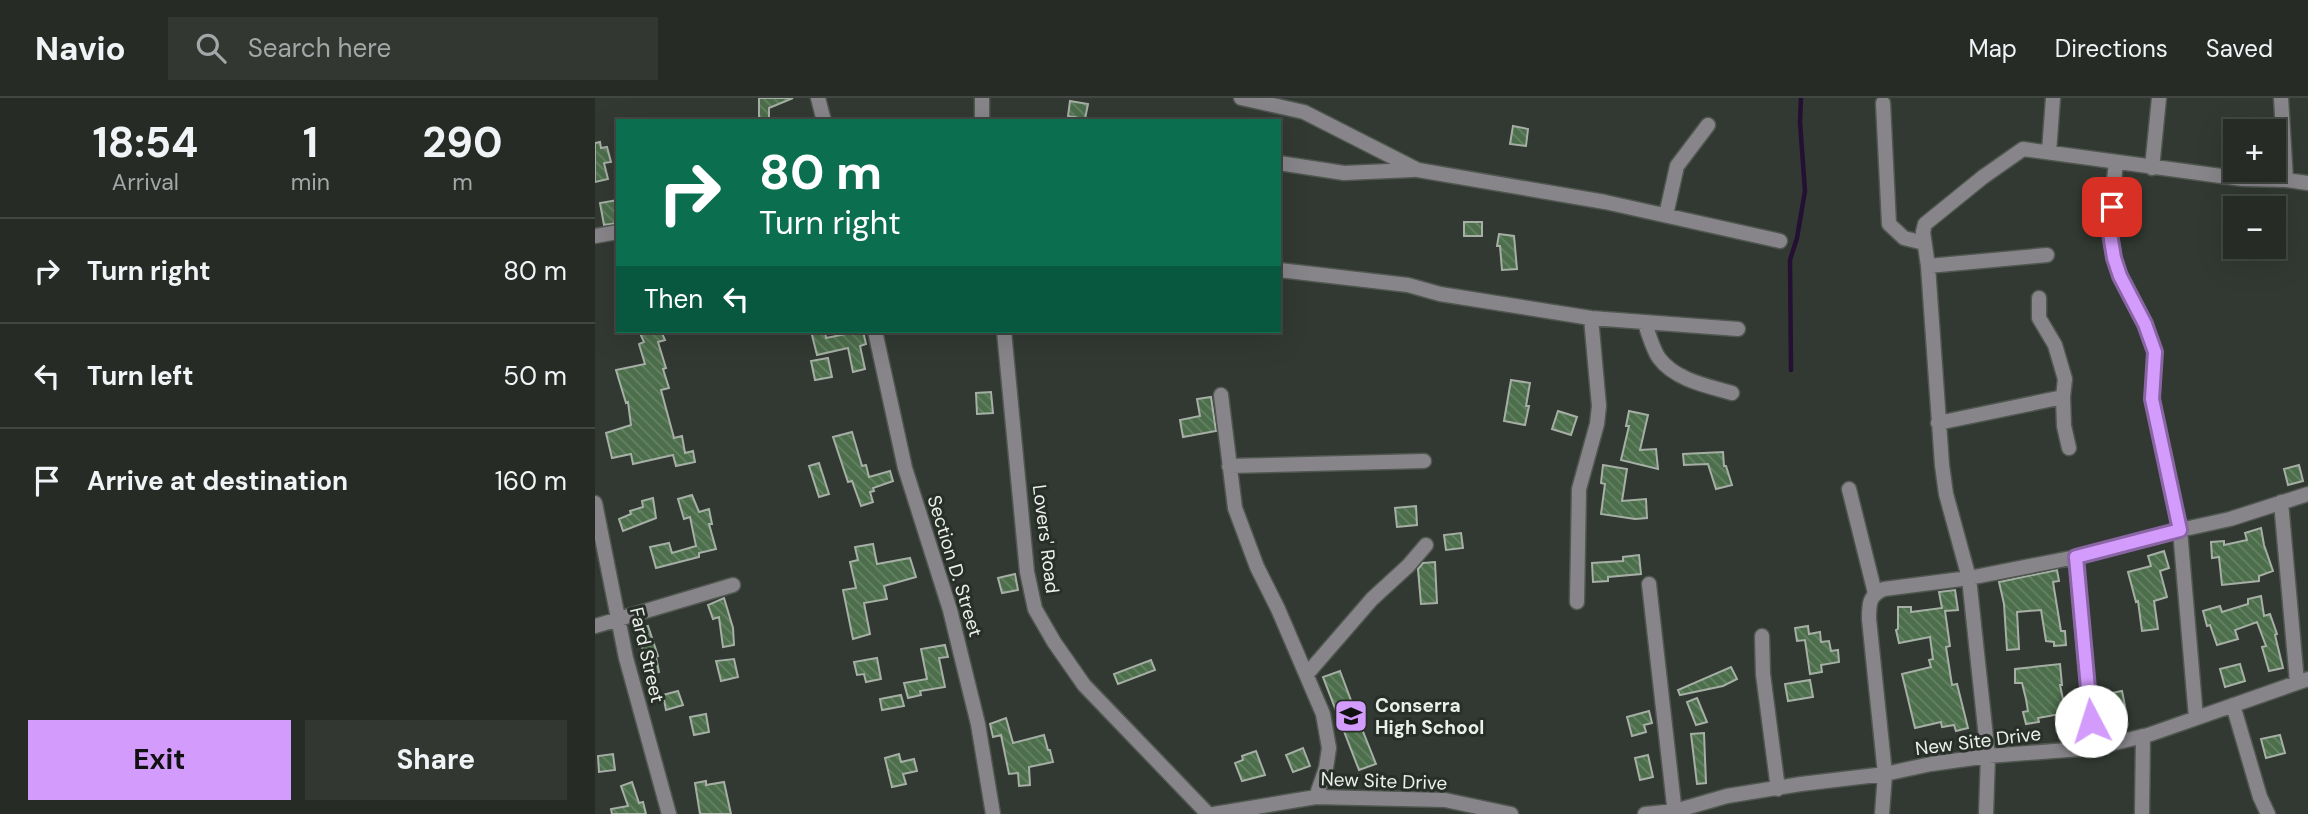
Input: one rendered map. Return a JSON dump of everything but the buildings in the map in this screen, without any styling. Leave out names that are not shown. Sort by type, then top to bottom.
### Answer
[{"type":"street","points":[[818,98],[823,119]]},
{"type":"street","points":[[982,98],[982,119]]},
{"type":"street","points":[[1241,98],[1304,112],[1418,170]]},
{"type":"street","points":[[2049,152],[2053,98]]},
{"type":"street","points":[[2152,168],[2159,98]]},
{"type":"street","points":[[2281,98],[2282,119]]},
{"type":"street","points":[[1883,103],[1889,224],[1904,239],[1924,243]]},
{"type":"street","points":[[1666,215],[1677,166],[1708,125]]},
{"type":"street","points":[[1986,814],[1988,756],[1969,578],[1946,494],[1924,243],[1925,224],[2022,149],[2223,177]]},
{"type":"street","points":[[2116,162],[2109,227],[2120,276],[2145,324],[2155,352],[2152,399],[2180,530],[2196,718]]},
{"type":"street","points":[[1281,163],[1344,173],[1418,170],[1605,201],[1780,241]]},
{"type":"street","points":[[2286,180],[2308,183]]},
{"type":"street","points":[[595,236],[616,232]]},
{"type":"street","points":[[1928,266],[2047,255]]},
{"type":"street","points":[[1281,270],[1408,285],[1440,294],[1591,318],[1738,329]]},
{"type":"street","points":[[2039,298],[2039,318],[2055,345],[2066,379],[2063,397],[2064,426],[2069,448]]},
{"type":"street","points":[[1577,602],[1579,489],[1597,424],[1599,406],[1591,318]]},
{"type":"street","points":[[1644,322],[1659,358],[1671,368],[1690,381],[1732,393]]},
{"type":"street","name":"Section D. Street","points":[[875,333],[905,468],[950,610],[961,654],[978,724],[993,814]]},
{"type":"street","name":"Lovers' Road","points":[[1004,333],[1027,572],[1035,608],[1054,642],[1084,685],[1208,814]]},
{"type":"street","points":[[1221,395],[1235,508],[1246,542],[1323,714],[1329,748],[1326,768],[1316,797]]},
{"type":"street","points":[[1938,423],[2063,397]]},
{"type":"street","points":[[1229,466],[1425,461]]},
{"type":"street","points":[[1849,489],[1875,593]]},
{"type":"street","points":[[1882,814],[1885,774],[1869,619],[1869,603],[1875,593],[1884,589],[1969,578],[2076,557],[2230,519],[2308,494]]},
{"type":"street","points":[[2281,502],[2302,680]]},
{"type":"street","name":"Fard Street","points":[[595,503],[636,697],[669,814]]},
{"type":"street","points":[[1307,674],[1372,599],[1408,566],[1426,545]]},
{"type":"street","points":[[2076,557],[2093,748]]},
{"type":"street","points":[[1649,584],[1675,812]]},
{"type":"street","points":[[595,626],[733,585]]},
{"type":"street","points":[[1762,636],[1763,674],[1778,789]]},
{"type":"street","name":"New Site Drive","points":[[1645,814],[1675,812],[1727,796],[1885,774],[1931,764],[1988,756],[2093,748],[2143,736],[2302,680]]},
{"type":"street","points":[[2233,705],[2260,797],[2268,814]]},
{"type":"street","points":[[2141,814],[2143,736]]},
{"type":"street","name":"New Site Drive","points":[[1214,814],[1316,797],[1445,800],[1511,814]]},
{"type":"waterway","points":[[1791,370],[1790,260],[1797,238],[1805,191],[1801,98]]},
{"type":"place","name":"Conserra High School","points":[[1351,716]]},
{"type":"route","points":[[2091,721],[2076,557],[2180,530],[2152,399],[2155,352],[2114,258],[2109,227],[2112,207]]}]
